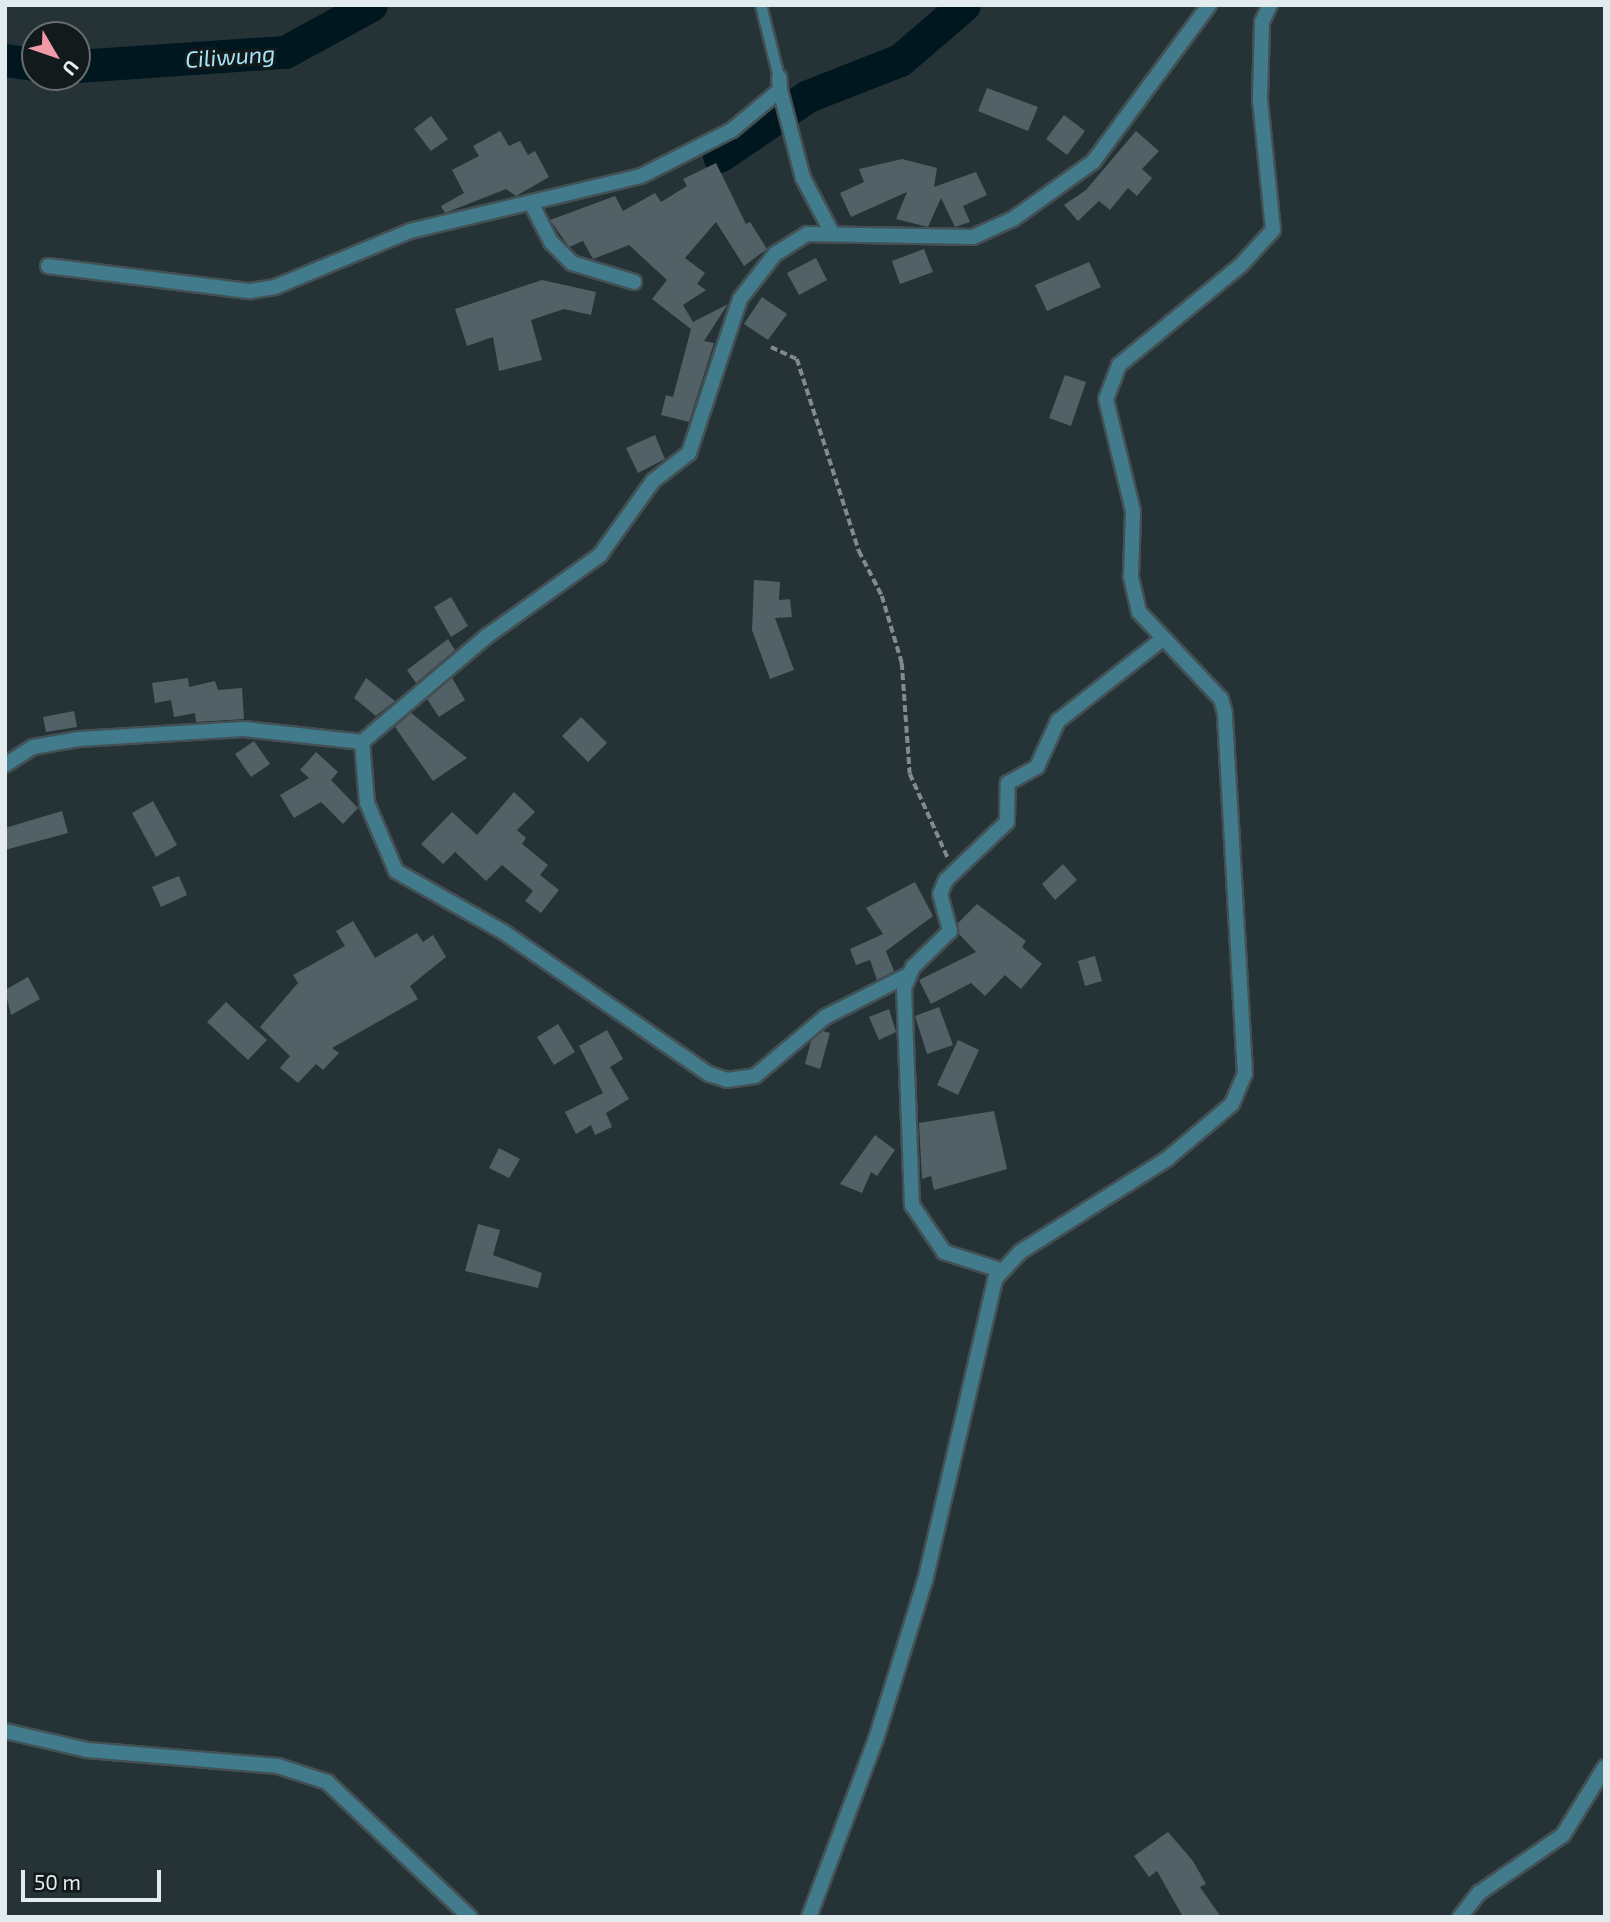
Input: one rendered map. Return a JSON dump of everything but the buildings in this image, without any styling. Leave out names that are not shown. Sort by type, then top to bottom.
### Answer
[{"type":"street","points":[[5,765],[33,747],[79,739],[244,729],[362,742],[487,636],[600,555],[653,481],[689,453],[749,280],[790,242],[832,233],[973,237],[1013,219],[1093,162],[1209,5]]},
{"type":"street","points":[[809,1917],[876,1739],[925,1581],[1000,1270],[1167,1159],[1232,1104],[1245,1074],[1225,713],[1221,699],[1160,641],[1135,603],[1133,511],[1109,422],[1109,381],[1119,365],[1241,265],[1273,230],[1260,99],[1262,22],[1270,5]]},
{"type":"street","points":[[780,88],[803,178],[832,233]]},
{"type":"street","points":[[48,266],[250,292],[410,231],[533,208],[677,161],[732,130],[780,88]]},
{"type":"street","points":[[533,208],[541,227],[572,263],[634,282]]},
{"type":"street","points":[[362,742],[367,803],[396,871],[505,933],[709,1074],[727,1080],[755,1076],[834,1011],[908,975],[950,931],[940,894],[954,869],[1004,827],[1006,786],[1037,767],[1058,721],[1160,641]]},
{"type":"street","points":[[908,975],[902,1008],[912,1205],[944,1252],[1000,1270]]},
{"type":"street","points":[[5,1731],[87,1750],[278,1766],[314,1777],[470,1917]]},
{"type":"street","points":[[1460,1917],[1479,1893],[1563,1835],[1605,1767]]},
{"type":"lane","points":[[761,5],[780,88]]},
{"type":"path","points":[[771,348],[797,359],[859,551],[882,596],[902,663],[910,774],[931,832],[954,869]]},
{"type":"waterway","name":"Ciliwung","points":[[91,65],[285,52],[371,5]]},
{"type":"waterway","points":[[719,156],[808,96],[900,60],[964,5]]},
{"type":"waterway","name":"Ciliwung","points":[[5,60],[21,62]]}]
